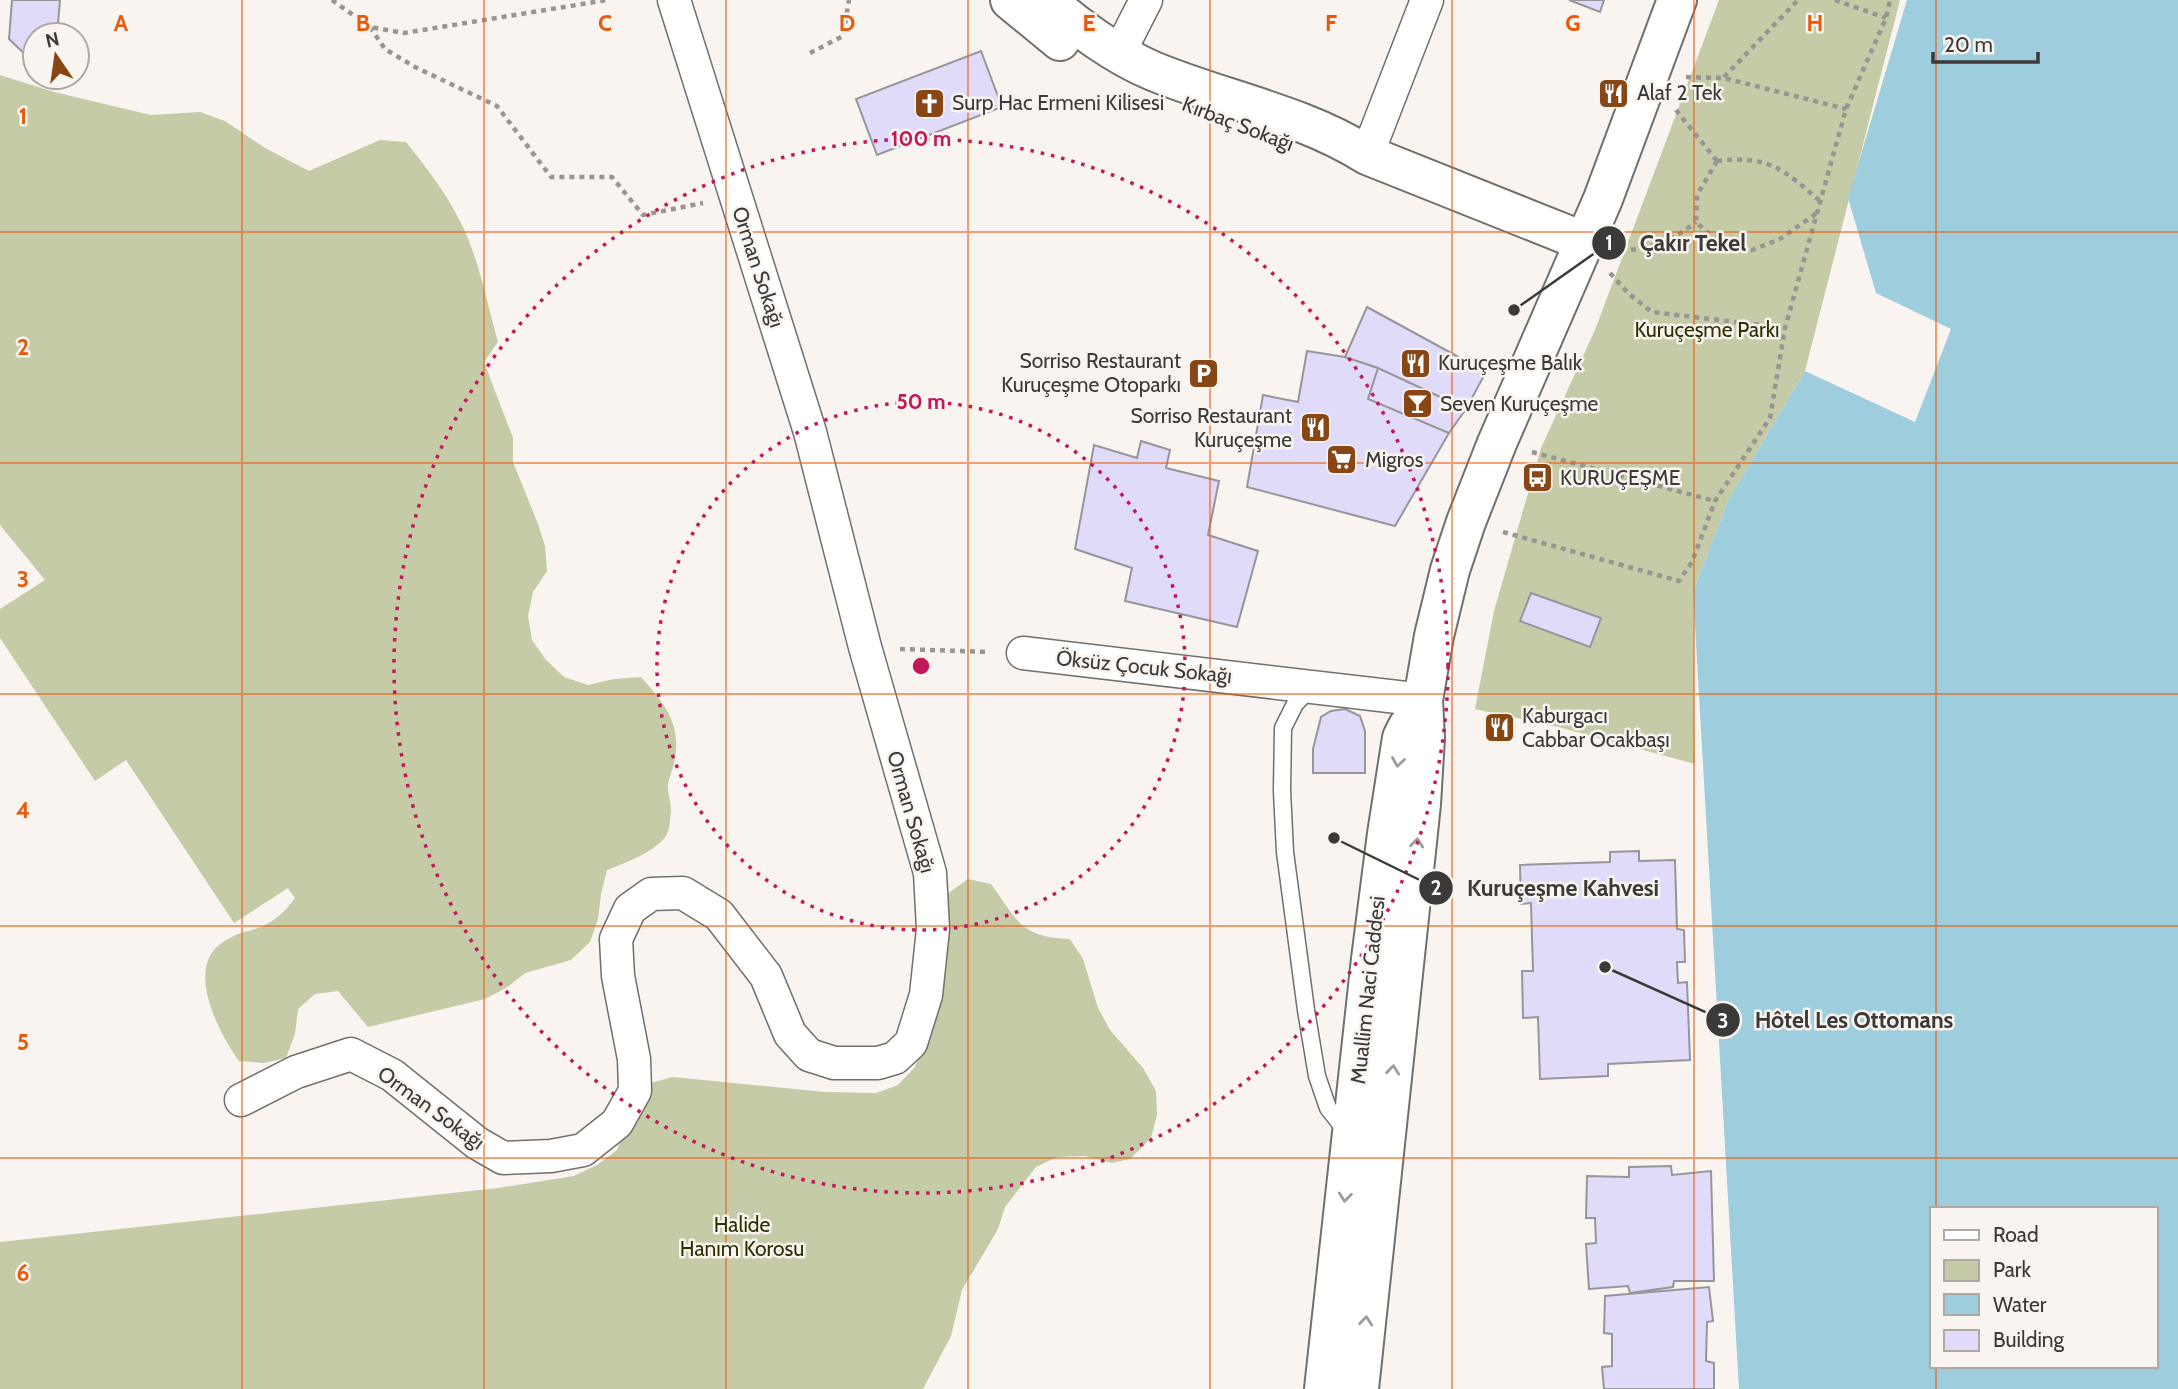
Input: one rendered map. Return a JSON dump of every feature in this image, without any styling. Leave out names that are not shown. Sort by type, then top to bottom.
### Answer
[{"type":"main road","name":"Kırbaç Sokağı","points":[[1010,0],[1098,68],[1133,69]]},
{"type":"main road","name":"Kırbaç Sokağı","points":[[1046,0],[1133,69],[1339,161],[1367,155],[1585,242]]},
{"type":"main road","name":"Muallim Naci Caddesi","points":[[1359,1389],[1375,931],[1402,738],[1423,700],[1447,583],[1466,522],[1497,443],[1585,242],[1677,0]]},
{"type":"main road","name":"Muallim Naci Caddesi","points":[[1324,1389],[1369,1133]]},
{"type":"street","name":"Orman Sokağı","points":[[241,1100],[296,1072],[351,1054],[392,1075],[477,1143],[503,1158],[551,1156],[583,1150],[617,1123],[635,1091],[634,1059],[618,976],[616,939],[630,909],[651,894],[682,893],[719,915],[766,976],[790,1034],[809,1055],[834,1063],[878,1063],[895,1058],[911,1043],[926,995],[933,929],[930,873],[865,647],[810,432],[674,0]]},
{"type":"street","points":[[1133,69],[1146,0]]},
{"type":"street","points":[[1367,155],[1427,0]]},
{"type":"street","name":"Öksüz Çocuk Sokağı","points":[[1023,653],[1423,700]]},
{"type":"lane","points":[[1312,686],[1295,704],[1283,728],[1285,852],[1317,1076],[1328,1108],[1339,1122],[1369,1133]]},
{"type":"path","points":[[332,0],[370,27],[385,50],[497,106],[551,177],[612,177],[643,215],[735,196]]},
{"type":"path","points":[[370,27],[404,33],[607,0]]},
{"type":"path","points":[[810,53],[843,36],[849,0]]},
{"type":"path","points":[[1724,78],[1798,0]]},
{"type":"path","points":[[1835,0],[1886,18]]},
{"type":"path","points":[[1466,522],[1679,581],[1692,562],[1715,501],[1770,418],[1785,328],[1846,109],[1886,18],[1890,0]]},
{"type":"path","points":[[1649,77],[1724,78],[1846,109]]},
{"type":"path","points":[[1649,77],[1717,162]]},
{"type":"path","points":[[1817,214],[1780,239],[1752,250],[1718,242],[1696,222],[1697,195],[1717,162],[1741,158],[1765,161],[1794,178],[1821,202]]},
{"type":"path","points":[[1585,242],[1613,252],[1640,250],[1675,238],[1696,222]]},
{"type":"path","points":[[1585,242],[1629,294],[1652,312],[1785,328]]},
{"type":"path","points":[[1497,443],[1715,501]]},
{"type":"path","points":[[865,647],[1023,653]]},
{"type":"green space","name":"Kuruçeşme Parkı","points":[[1719,0],[1900,0],[1805,371],[1729,499],[1693,591],[1695,764],[1558,727],[1475,709],[1494,611],[1541,448],[1595,330]]},
{"type":"green space","points":[[0,75],[21,82],[21,91],[51,91],[151,115],[200,112],[225,121],[265,148],[309,171],[380,140],[406,142],[443,191],[467,237],[498,342],[484,362],[513,438],[513,462],[545,546],[547,571],[533,592],[528,616],[532,640],[546,660],[564,677],[588,685],[641,677],[657,696],[673,724],[676,746],[668,785],[671,809],[667,834],[649,851],[607,870],[598,919],[590,942],[571,960],[525,973],[506,988],[485,999],[368,1027],[338,991],[315,994],[298,1009],[295,1034],[286,1058],[264,1063],[239,1061],[224,1037],[211,1007],[205,976],[207,962],[220,944],[235,935],[269,923],[295,898],[288,888],[234,923],[126,760],[95,781],[0,638],[0,609],[45,580],[0,525]]},
{"type":"green space","name":"Halide Hanım Korosu","points":[[968,879],[991,884],[1015,917],[1030,930],[1053,938],[1070,939],[1083,959],[1098,1008],[1110,1030],[1143,1068],[1156,1091],[1157,1115],[1151,1138],[1130,1159],[1112,1163],[1085,1156],[1057,1157],[1036,1167],[1005,1207],[998,1229],[962,1290],[951,1336],[923,1389],[0,1389],[0,1242],[498,1188],[574,1176],[597,1165],[617,1150],[636,1104],[650,1083],[673,1077],[825,1092],[876,1093],[898,1085],[915,1067],[933,1011],[947,894]]},
{"type":"water","points":[[1907,0],[2178,0],[2178,1389],[1739,1389],[1693,591],[1729,499],[1805,371],[1915,422],[1951,329],[1876,293],[1848,198]]},
{"type":"building","points":[[12,0],[60,0],[58,21],[21,21],[21,50],[9,39]]},
{"type":"building","points":[[1569,0],[1604,0],[1600,12]]},
{"type":"building","name":"Surp Hac Ermeni Kilisesi","points":[[981,51],[1002,107],[877,155],[856,99]]},
{"type":"building","name":"Kuruçeşme Balık","points":[[1367,307],[1486,372],[1466,409],[1378,368],[1345,357]]},
{"type":"building","name":"Migros","points":[[1307,351],[1345,357],[1378,368],[1368,399],[1449,433],[1395,526],[1247,487],[1263,395],[1298,402]]},
{"type":"building","name":"Seven Kuruçeşme","points":[[1378,368],[1466,409],[1449,433],[1368,399]]},
{"type":"building","points":[[1141,441],[1170,450],[1166,468],[1219,481],[1208,535],[1258,551],[1237,627],[1125,601],[1132,568],[1075,549],[1094,445],[1137,458]]},
{"type":"building","points":[[1531,593],[1601,618],[1590,647],[1520,621]]},
{"type":"building","points":[[1345,709],[1360,716],[1365,731],[1365,773],[1313,773],[1313,749],[1321,717],[1331,711]]},
{"type":"building","points":[[1639,851],[1639,861],[1675,860],[1677,929],[1684,930],[1685,962],[1677,962],[1678,983],[1687,982],[1690,1060],[1608,1064],[1608,1076],[1540,1079],[1538,1017],[1523,1018],[1522,971],[1533,971],[1531,903],[1521,904],[1520,865],[1610,862],[1610,852]]},
{"type":"building","points":[[1671,1166],[1672,1175],[1711,1171],[1714,1281],[1674,1281],[1673,1287],[1630,1293],[1628,1286],[1589,1289],[1586,1244],[1596,1243],[1595,1218],[1586,1218],[1587,1176],[1629,1177],[1629,1167]]},
{"type":"building","points":[[1709,1287],[1713,1321],[1707,1322],[1706,1361],[1714,1363],[1714,1389],[1604,1389],[1602,1367],[1612,1366],[1612,1334],[1604,1333],[1605,1296]]},
{"type":"place","name":"Alaf 2 Tek","points":[[1614,93]]},
{"type":"place","name":"Surp Hac Ermeni Kilisesi","points":[[929,103]]},
{"type":"place","name":"Çakır Tekel","points":[[1514,310]]},
{"type":"place","name":"Kuruçeşme Balık","points":[[1415,363]]},
{"type":"place","name":"Sorriso Restaurant Kuruçeşme Otoparkı","points":[[1204,373]]},
{"type":"place","name":"Seven Kuruçeşme","points":[[1417,404]]},
{"type":"place","name":"Sorriso Restaurant Kuruçeşme","points":[[1315,428]]},
{"type":"place","name":"Migros","points":[[1342,460]]},
{"type":"place","name":"KURUÇEŞME","points":[[1537,478]]},
{"type":"place","name":"Kaburgacı Cabbar Ocakbaşı","points":[[1499,728]]},
{"type":"place","name":"Kuruçeşme Kahvesi","points":[[1334,838]]},
{"type":"place","name":"Hôtel Les Ottomans","points":[[1605,967]]}]
